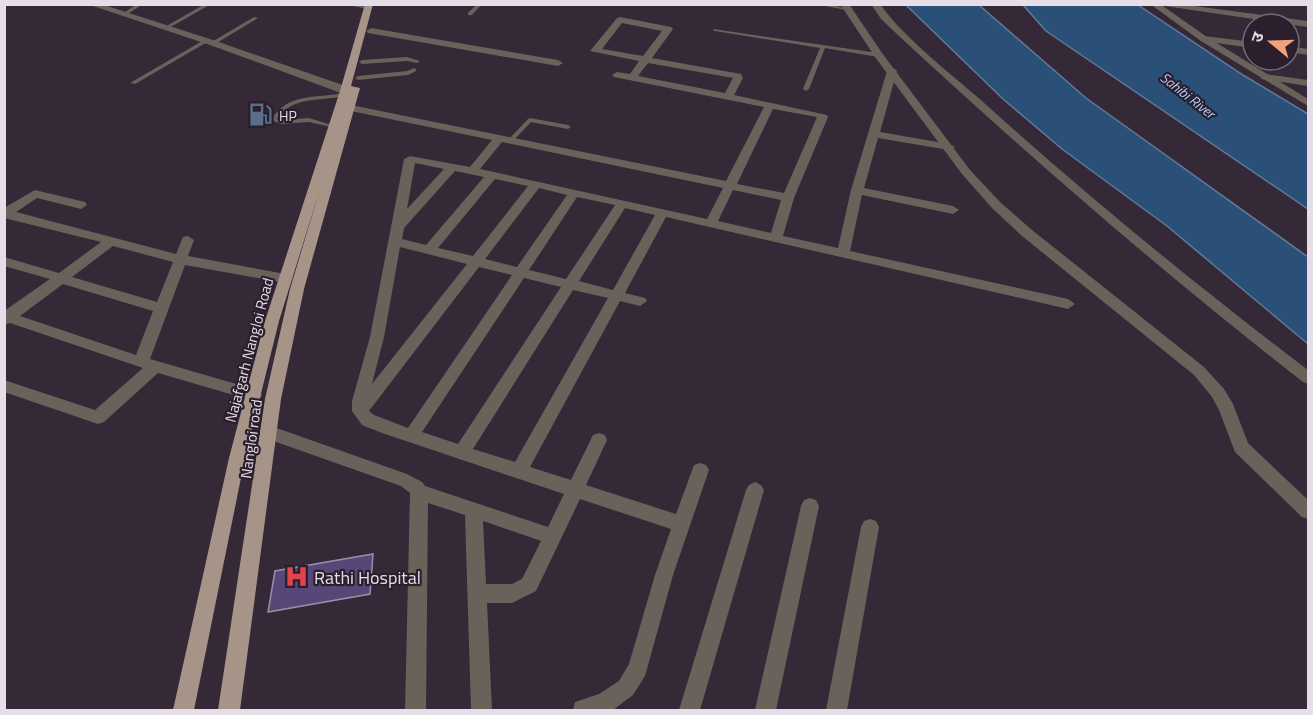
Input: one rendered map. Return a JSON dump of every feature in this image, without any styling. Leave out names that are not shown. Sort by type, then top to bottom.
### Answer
[{"type":"main road","name":"Nangloi road","points":[[229,711],[268,432],[282,358],[297,289],[350,93],[371,31],[372,6]]},
{"type":"main road","name":"Najafgarh Nangloi Road","points":[[183,711],[237,458],[263,360],[333,127],[350,93],[372,6]]},
{"type":"main road","points":[[263,360],[282,358]]},
{"type":"street","points":[[875,4],[884,18],[1036,156],[1215,306],[1308,378]]},
{"type":"street","points":[[1155,4],[1308,24]]},
{"type":"street","points":[[1155,4],[1204,39],[1308,103]]},
{"type":"street","points":[[99,5],[350,93],[505,139],[788,198]]},
{"type":"street","points":[[845,7],[878,55],[981,190],[1020,227],[1199,371],[1218,393],[1227,409],[1241,447],[1308,511]]},
{"type":"street","points":[[632,78],[646,59],[667,28],[620,20],[595,49],[646,59],[737,76],[728,97]]},
{"type":"street","points":[[371,31],[558,63]]},
{"type":"street","points":[[1204,39],[1241,44]]},
{"type":"street","points":[[843,254],[857,190],[892,71]]},
{"type":"street","points":[[617,75],[770,105],[818,112],[823,117],[788,198],[776,238]]},
{"type":"street","points":[[1265,77],[1308,83]]},
{"type":"street","points":[[710,225],[770,105]]},
{"type":"street","points":[[873,134],[949,147]]},
{"type":"street","points":[[472,172],[505,139]]},
{"type":"street","points":[[680,524],[411,436],[368,420],[360,411],[360,401],[377,337],[410,159],[536,184],[1068,304]]},
{"type":"street","points":[[396,234],[453,167]]},
{"type":"street","points":[[429,250],[492,175]]},
{"type":"street","points":[[360,411],[536,184]]},
{"type":"street","points":[[857,190],[953,210]]},
{"type":"street","points":[[5,213],[36,194],[81,205]]},
{"type":"street","points":[[411,436],[573,194]]},
{"type":"street","points":[[461,453],[621,205]]},
{"type":"street","points":[[5,213],[179,259],[286,278]]},
{"type":"street","points":[[518,472],[662,214]]},
{"type":"street","points":[[396,234],[429,250],[640,301]]},
{"type":"street","points":[[4,386],[98,417],[148,364],[179,259],[188,240]]},
{"type":"street","points":[[6,318],[110,242]]},
{"type":"street","points":[[4,261],[163,309]]},
{"type":"street","points":[[6,318],[148,364],[254,395]]},
{"type":"street","points":[[268,432],[407,482],[416,487],[419,492],[415,711]]},
{"type":"street","points":[[479,593],[522,592],[535,575],[600,440]]},
{"type":"street","points":[[583,711],[605,703],[626,688],[638,669],[680,524],[700,470]]},
{"type":"street","points":[[688,711],[755,490]]},
{"type":"street","points":[[419,492],[554,537]]},
{"type":"street","points":[[765,711],[810,506]]},
{"type":"street","points":[[474,510],[479,593],[481,711]]},
{"type":"street","points":[[836,711],[870,527]]},
{"type":"lane","points":[[124,14],[141,4]]},
{"type":"lane","points":[[165,28],[209,4]]},
{"type":"lane","points":[[344,4],[372,6]]},
{"type":"lane","points":[[470,14],[480,4]]},
{"type":"lane","points":[[817,4],[845,7]]},
{"type":"lane","points":[[133,83],[256,18]]},
{"type":"lane","points":[[715,30],[878,55]]},
{"type":"lane","points":[[806,89],[823,46]]},
{"type":"lane","points":[[362,62],[407,59],[417,61]]},
{"type":"lane","points":[[333,127],[309,120],[281,122],[274,120],[279,110],[286,104],[350,93],[414,70]]},
{"type":"lane","points":[[505,139],[530,120],[568,127]]},
{"type":"water","points":[[906,5],[979,5],[1086,98],[1308,257],[1308,344],[1167,226],[1062,149],[1003,99]]},
{"type":"water","name":"Sahibi River","points":[[1023,5],[1138,5],[1243,75],[1308,114],[1308,209],[1046,31]]},
{"type":"building","points":[[373,554],[370,594],[268,612],[275,571]]},
{"type":"place","name":"HP","points":[[261,115]]},
{"type":"place","name":"Rathi Hospital","points":[[296,577]]}]
